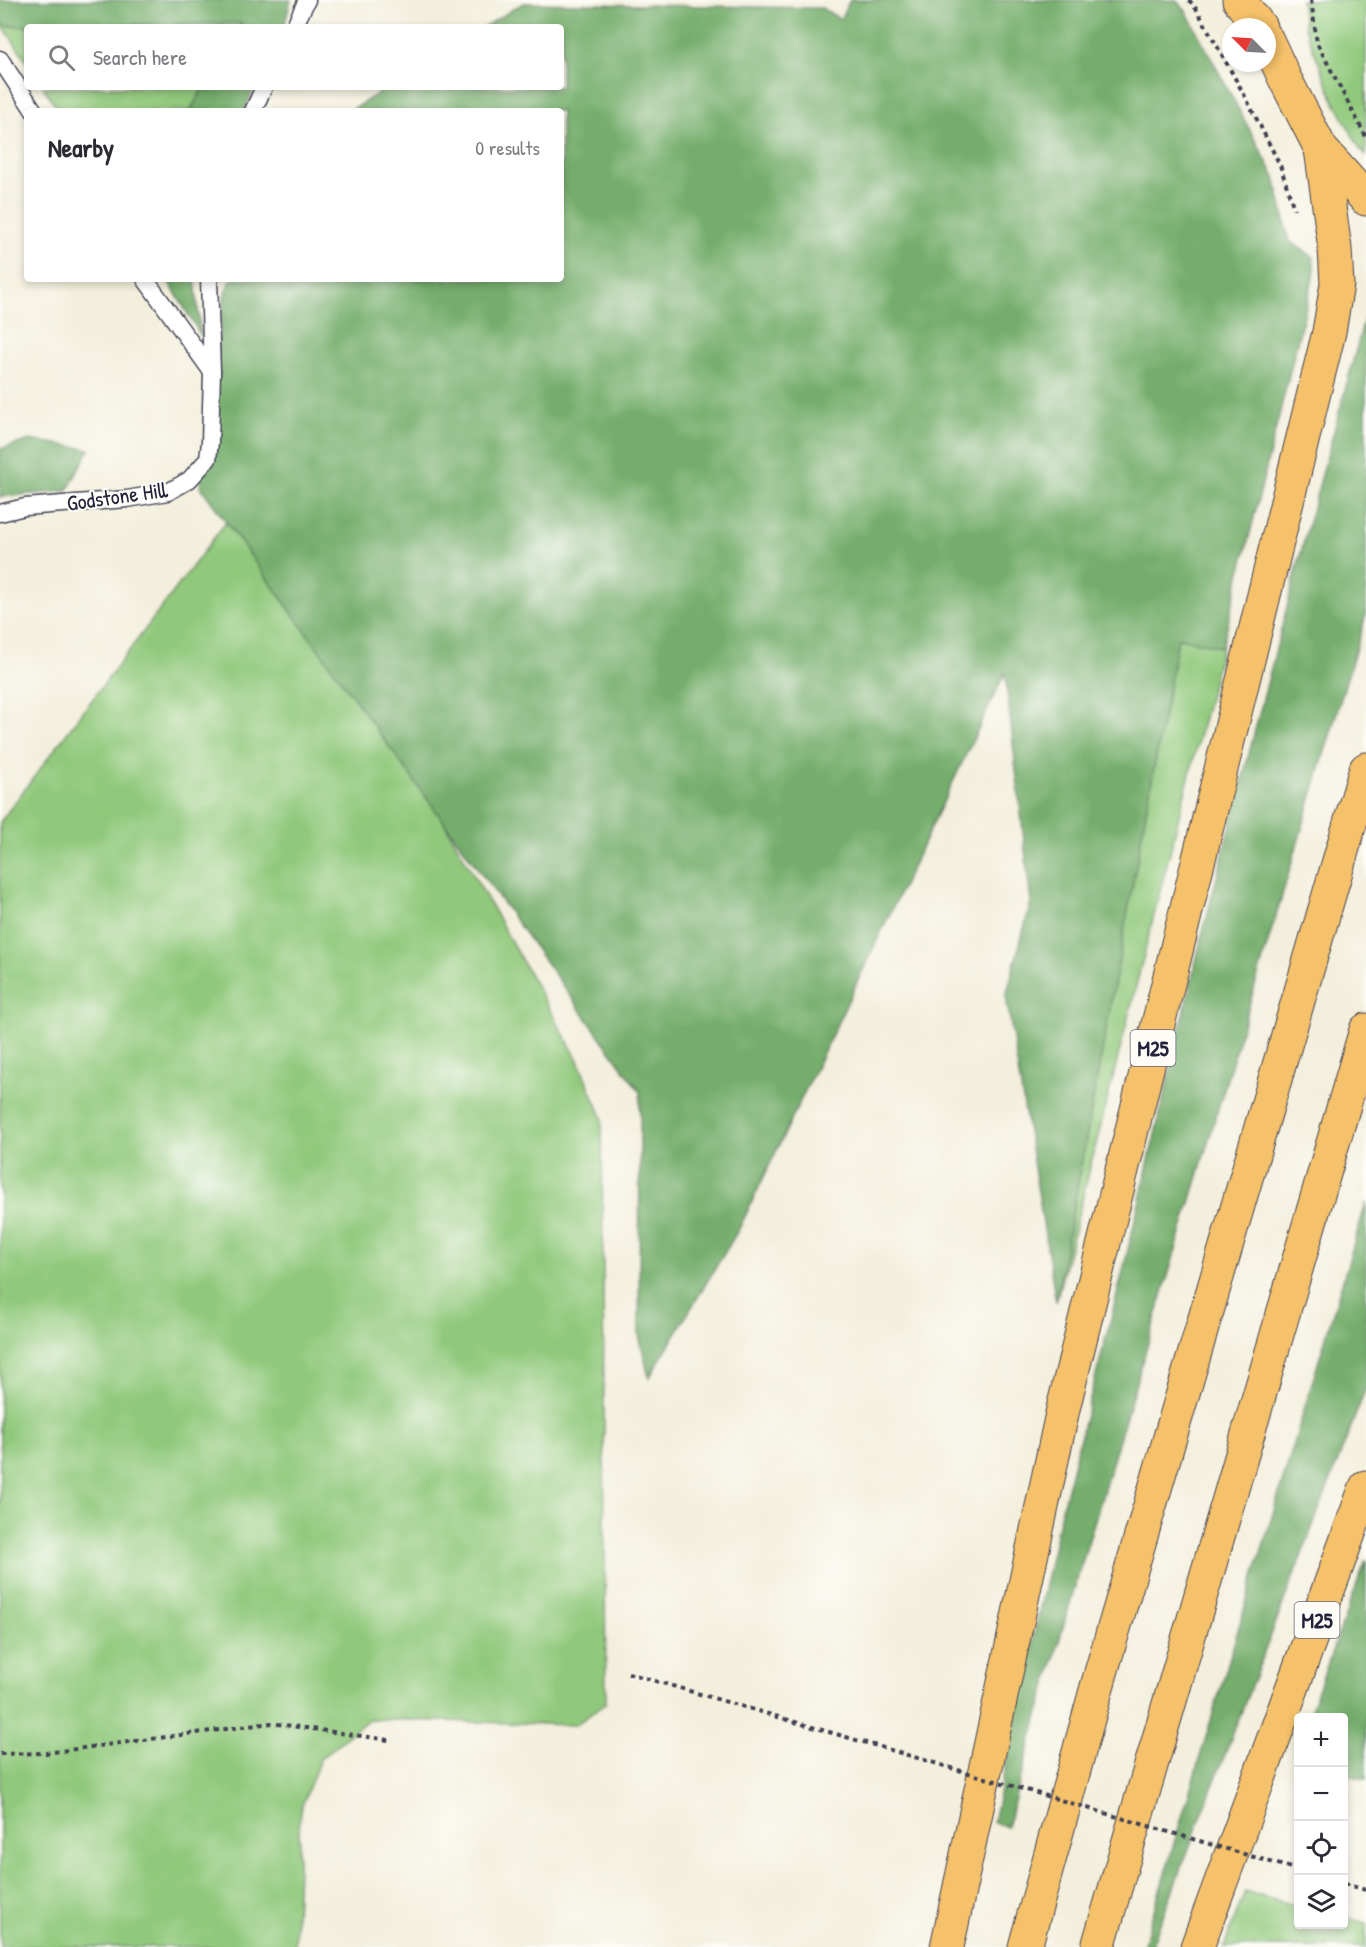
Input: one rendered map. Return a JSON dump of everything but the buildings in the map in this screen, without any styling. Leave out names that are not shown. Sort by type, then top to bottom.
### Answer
[{"type":"highway","points":[[1239,0],[1254,18]]},
{"type":"highway","points":[[1261,18],[1262,0]]},
{"type":"highway","points":[[1276,60],[1321,148],[1366,199]]},
{"type":"highway","name":"M25","points":[[946,1947],[1063,1409],[1329,332],[1337,284],[1335,249],[1321,148]]},
{"type":"highway","points":[[1025,1947],[1100,1676],[1318,926],[1366,769]]},
{"type":"highway","points":[[1098,1947],[1366,1030]]},
{"type":"highway","name":"M25","points":[[1197,1947],[1366,1487]]},
{"type":"lane","points":[[295,24],[307,0]]},
{"type":"lane","points":[[0,59],[32,108]]},
{"type":"lane","points":[[254,108],[263,90]]},
{"type":"lane","points":[[147,282],[212,372]]},
{"type":"lane","name":"Godstone Hill","points":[[0,513],[25,507],[127,499],[168,492],[189,480],[208,459],[212,372],[209,282]]},
{"type":"path","points":[[1189,0],[1197,10],[1241,88],[1280,165],[1297,218]]},
{"type":"path","points":[[1311,0],[1317,43],[1366,137]]},
{"type":"path","points":[[628,1673],[1294,1869]]},
{"type":"path","points":[[0,1754],[46,1753],[271,1724],[388,1740]]},
{"type":"path","points":[[1348,1885],[1366,1890]]},
{"type":"green space","points":[[0,0],[291,0],[285,24],[24,24],[3,26],[0,19]]},
{"type":"green space","points":[[850,0],[1176,0],[1186,11],[1275,177],[1289,240],[1313,257],[1315,270],[1222,647],[1178,638],[1056,1302],[1006,996],[1031,902],[1005,673],[739,1229],[649,1378],[639,1335],[640,1092],[200,486],[225,292],[230,282],[564,282],[564,108],[355,108],[383,90],[564,90],[564,24],[489,24],[523,3],[822,8],[840,19]]},
{"type":"green space","points":[[1301,0],[1366,0],[1366,156],[1334,101],[1305,28]]},
{"type":"green space","points":[[241,23],[240,24],[162,24]]},
{"type":"green space","points":[[3,26],[24,26],[24,58]]},
{"type":"green space","points":[[45,90],[202,90],[192,108],[57,108]]},
{"type":"green space","points":[[202,90],[254,90],[245,108],[192,108]]},
{"type":"green space","points":[[169,282],[195,282],[201,336]]},
{"type":"green space","points":[[1366,313],[1366,615],[1065,1620],[1007,1827],[993,1822],[1061,1512],[1121,1279],[1202,935],[1305,537]]},
{"type":"green space","points":[[30,440],[90,449],[67,491],[0,497],[0,449]]},
{"type":"green space","points":[[226,522],[442,819],[577,1058],[602,1117],[606,1703],[575,1725],[369,1719],[320,1759],[300,1811],[295,1947],[0,1947],[0,822]]},
{"type":"green space","points":[[1178,637],[1222,647],[1056,1302]]},
{"type":"green space","points":[[1366,1203],[1366,1388],[1151,1947],[1143,1947]]},
{"type":"green space","points":[[1366,1560],[1366,1780],[1348,1775],[1348,1713],[1309,1713]]},
{"type":"green space","points":[[1245,1892],[1294,1905],[1294,1929],[1348,1929],[1348,1918],[1366,1923],[1366,1947],[1224,1947]]}]
